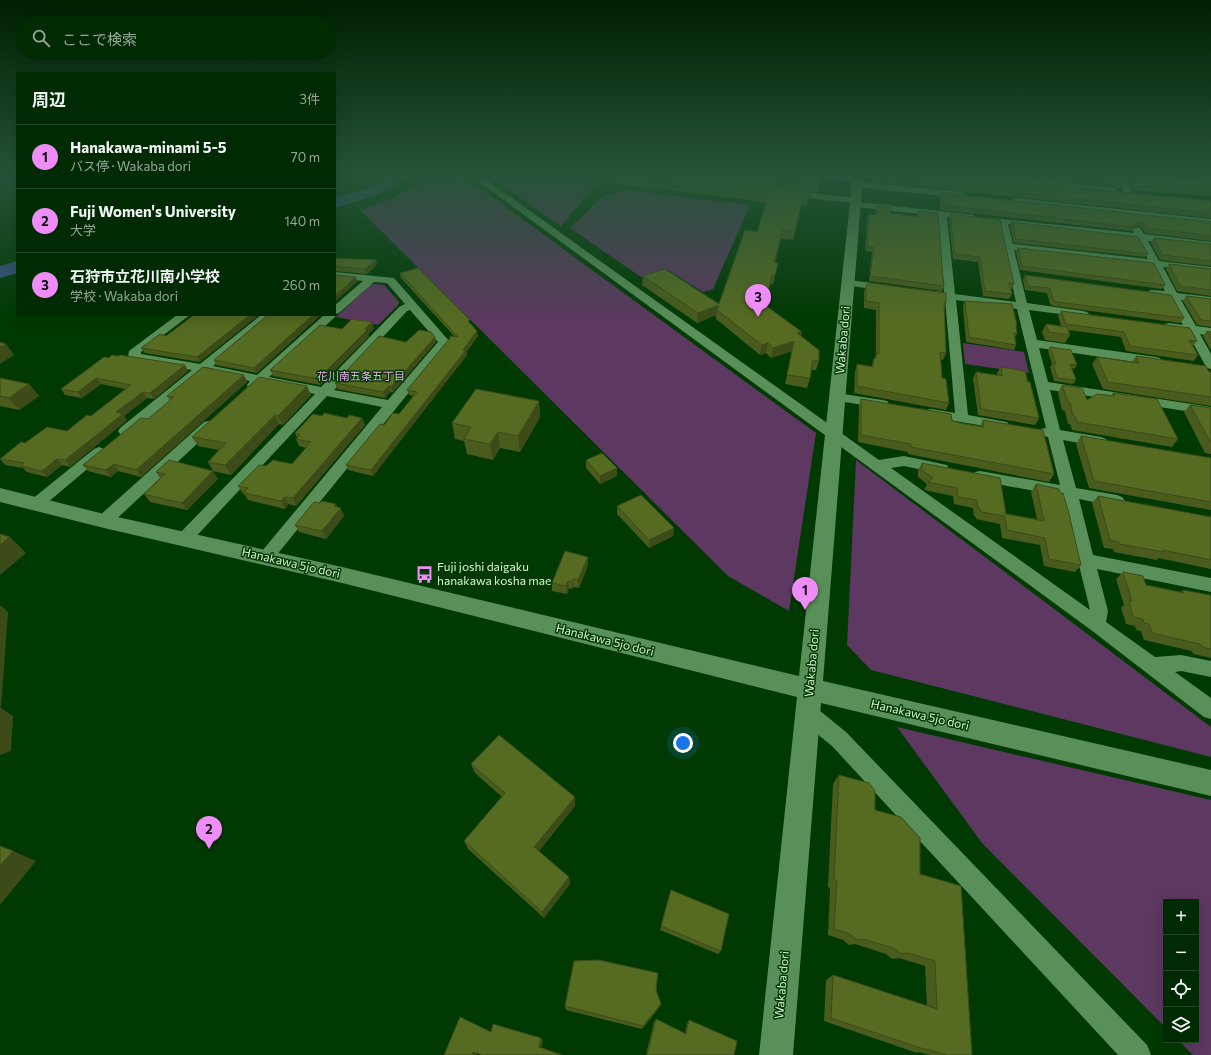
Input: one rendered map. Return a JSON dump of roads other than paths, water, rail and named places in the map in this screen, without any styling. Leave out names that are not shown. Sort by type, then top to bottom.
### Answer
[{"type":"street","points":[[543,224],[1097,625],[1211,710]]},
{"type":"street","name":"Wakaba dori","points":[[776,1055],[854,224]]},
{"type":"street","points":[[943,224],[962,418]]},
{"type":"street","points":[[1004,224],[1009,246],[1019,275],[1022,306],[1099,611],[1097,625]]},
{"type":"street","points":[[1102,224],[1141,237],[1211,245]]},
{"type":"street","points":[[1134,224],[1211,364]]},
{"type":"street","points":[[1009,246],[1211,270]]},
{"type":"street","points":[[265,557],[444,342],[390,280],[336,275]]},
{"type":"street","points":[[336,310],[372,278]]},
{"type":"street","points":[[848,282],[902,290]]},
{"type":"street","points":[[918,292],[1091,315]]},
{"type":"street","points":[[1141,292],[1211,300]]},
{"type":"street","points":[[184,539],[403,309],[412,305]]},
{"type":"street","points":[[183,316],[135,351],[134,357],[202,368],[323,393],[391,405]]},
{"type":"street","points":[[36,504],[267,316]]},
{"type":"street","points":[[242,396],[330,316]]},
{"type":"street","points":[[1160,325],[1211,332]]},
{"type":"street","points":[[1032,343],[1164,362]]},
{"type":"street","points":[[1195,367],[1211,369]]},
{"type":"street","points":[[1042,386],[1211,411]]},
{"type":"street","points":[[837,397],[892,406]]},
{"type":"street","points":[[915,410],[1016,428]]},
{"type":"street","points":[[104,521],[219,416]]},
{"type":"street","points":[[1032,430],[1117,444]]},
{"type":"street","points":[[876,465],[904,461],[1132,504]]},
{"type":"street","name":"Hanakawa 5jo dori","points":[[0,494],[104,521],[265,557],[810,689],[1211,783]]},
{"type":"street","points":[[1086,560],[1211,585]]},
{"type":"street","points":[[1152,666],[1181,663],[1211,669]]},
{"type":"street","points":[[807,713],[839,739],[1137,1055]]},
{"type":"waterway","points":[[0,272],[16,267]]},
{"type":"place","name":"石狩市立花川南小学校","points":[[758,317]]},
{"type":"place","name":"Fuji joshi daigaku hanakawa kosha mae","points":[[424,574]]},
{"type":"place","name":"Hanakawa-minami 5-5","points":[[805,610]]},
{"type":"place","name":"Fuji Women's University","points":[[209,849]]},
{"type":"district","name":"花川南五条五丁目","points":[[361,376]]}]
